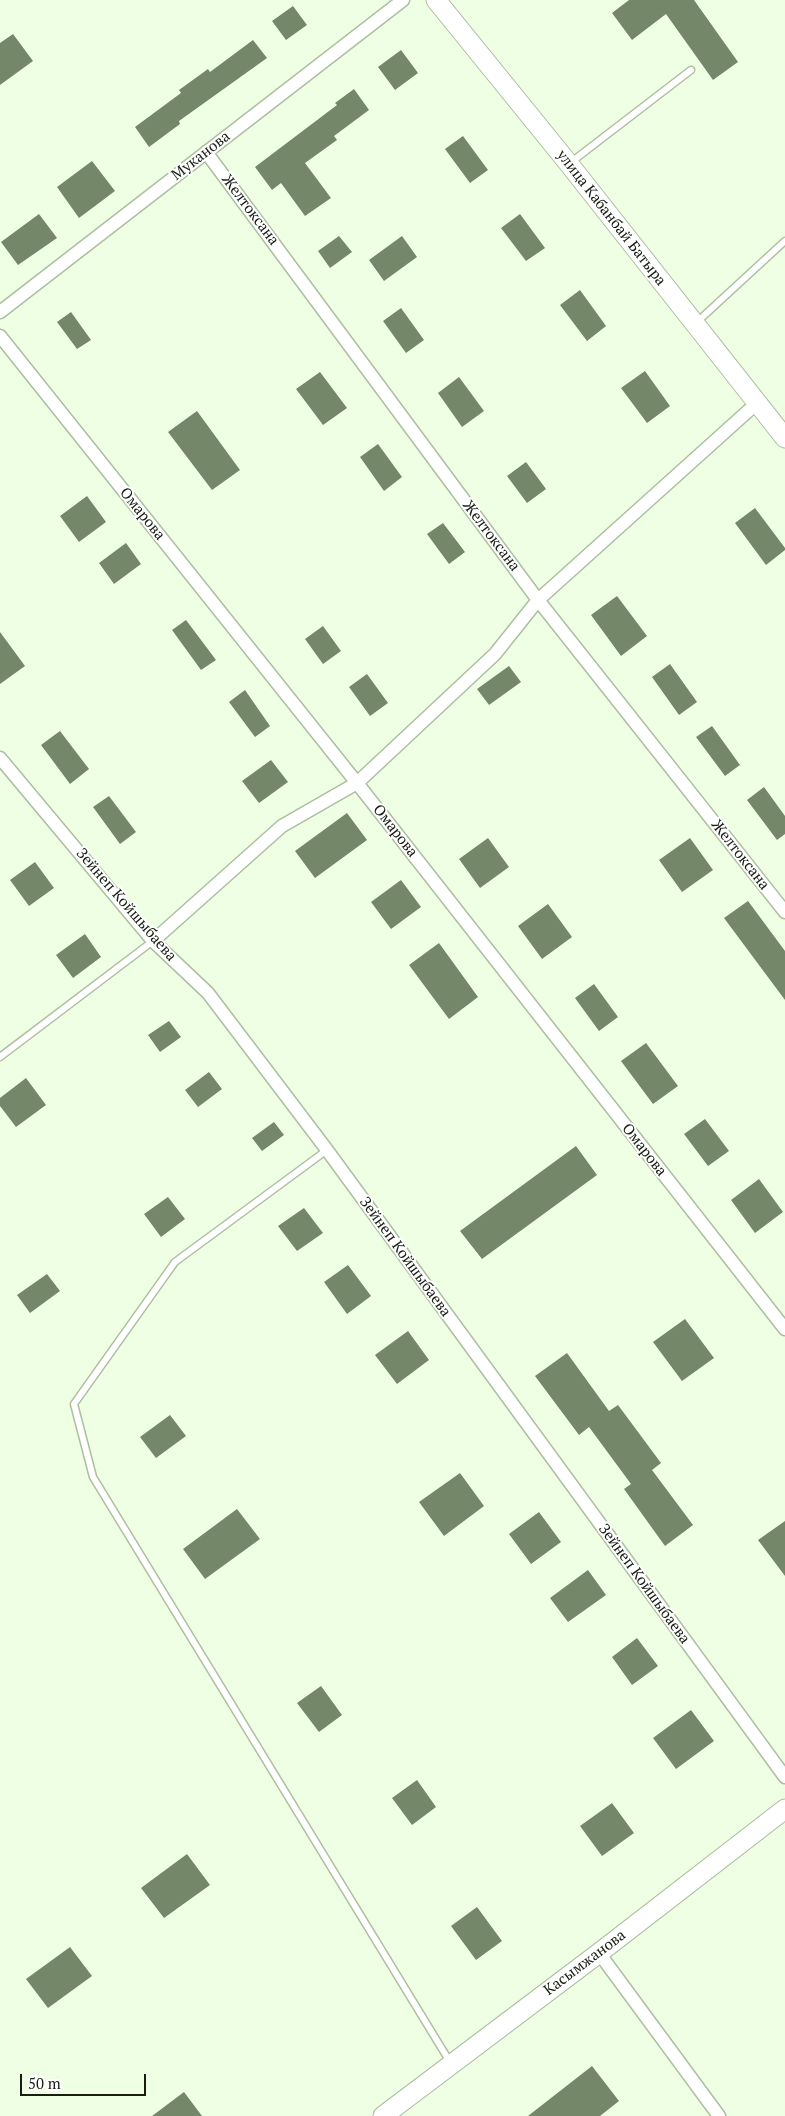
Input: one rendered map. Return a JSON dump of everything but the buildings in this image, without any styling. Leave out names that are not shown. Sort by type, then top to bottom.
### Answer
[{"type":"street","name":"Муканова","points":[[0,312],[403,0]]},
{"type":"street","name":"улица Кабанбай Батыра","points":[[436,0],[569,164],[785,438]]},
{"type":"street","name":"Желтоксана","points":[[206,152],[538,600],[785,912]]},
{"type":"street","name":"Омарова","points":[[0,336],[357,783],[785,1329]]},
{"type":"street","points":[[153,941],[282,826],[357,783],[495,654],[538,600],[757,403]]},
{"type":"street","name":"Зейнеп Койшыбаева","points":[[0,758],[153,941],[208,993],[327,1150],[785,1777]]},
{"type":"street","name":"Касымжанова","points":[[383,2116],[599,1953],[785,1809]]},
{"type":"street","points":[[599,1953],[719,2116]]},
{"type":"lane","points":[[569,164],[692,70]]},
{"type":"lane","points":[[695,325],[785,242]]},
{"type":"lane","points":[[0,1057],[153,941]]},
{"type":"lane","points":[[327,1150],[175,1262],[74,1404],[92,1477],[451,2064]]}]
